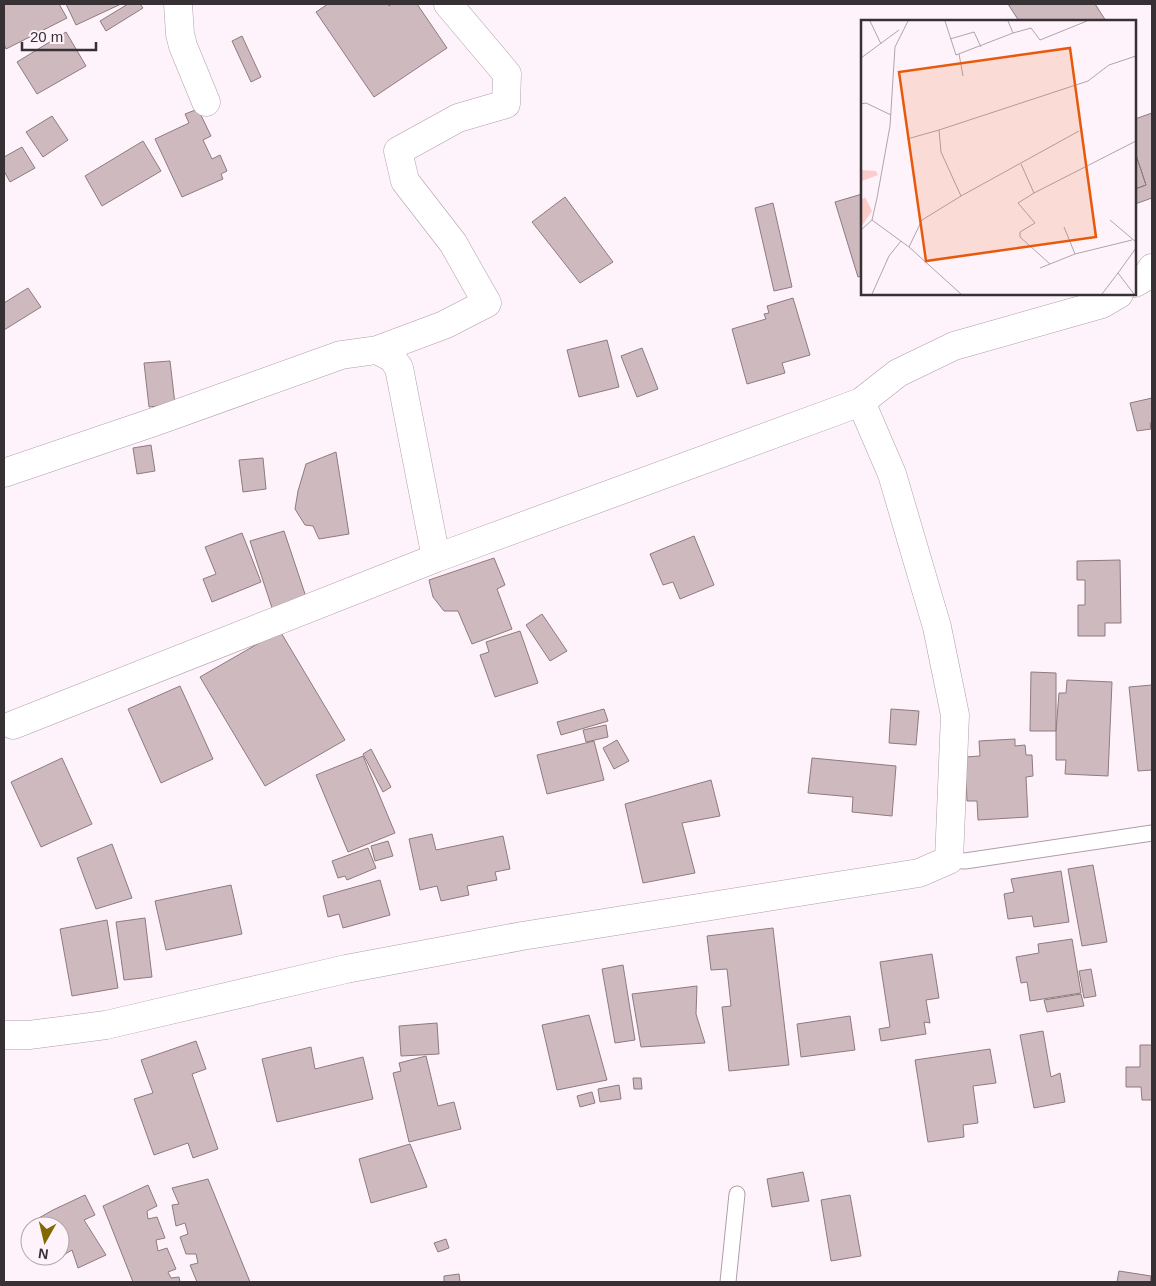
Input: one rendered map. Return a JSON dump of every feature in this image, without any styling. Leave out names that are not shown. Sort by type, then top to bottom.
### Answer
[{"type":"street","points":[[178,4],[180,34],[183,46],[206,102]]},
{"type":"street","points":[[4,472],[156,421],[340,355],[377,350],[444,325],[487,303],[453,242],[404,180],[398,151],[458,118],[506,104],[507,74],[448,4]]},
{"type":"street","points":[[1136,282],[1147,276],[1152,268]]},
{"type":"street","points":[[13,725],[436,558],[861,402],[898,373],[954,346],[1102,304],[1116,295]]},
{"type":"street","points":[[377,350],[392,358],[398,368],[436,558]]},
{"type":"street","points":[[4,1036],[106,1026],[346,969],[532,935],[919,872],[949,860],[955,715],[937,627],[892,474],[861,402]]},
{"type":"lane","points":[[949,860],[965,861],[1152,833]]},
{"type":"lane","points":[[728,1282],[736,1194]]},
{"type":"building","points":[[4,4],[59,4],[67,18],[6,49],[4,44]]},
{"type":"building","points":[[66,4],[121,4],[76,25]]},
{"type":"building","points":[[128,4],[140,4],[143,8],[106,31],[100,21]]},
{"type":"building","points":[[328,4],[388,4],[389,6],[392,4],[417,4],[447,48],[374,97],[316,12]]},
{"type":"building","points":[[1008,4],[1095,4],[1105,20],[1018,20]]},
{"type":"building","points":[[66,32],[86,66],[37,94],[17,62]]},
{"type":"building","points":[[242,36],[261,77],[251,82],[232,41]]},
{"type":"building","points":[[198,109],[211,136],[203,140],[212,159],[220,155],[227,171],[221,174],[223,179],[182,197],[155,139],[189,123],[185,114]]},
{"type":"building","points":[[1152,113],[1152,198],[1136,204],[1136,189],[1146,185],[1136,155],[1136,119]]},
{"type":"building","points":[[52,116],[68,140],[43,157],[26,132]]},
{"type":"building","points":[[143,141],[161,171],[102,206],[85,176]]},
{"type":"building","points":[[22,147],[35,168],[10,182],[4,171],[4,157]]},
{"type":"building","points":[[1136,155],[1146,185],[1136,189]]},
{"type":"building","points":[[861,194],[861,276],[858,277],[835,202]]},
{"type":"building","points":[[565,197],[613,262],[580,283],[532,222]]},
{"type":"building","points":[[773,203],[792,287],[774,291],[755,208]]},
{"type":"building","points":[[28,288],[41,307],[4,330],[4,303]]},
{"type":"building","points":[[793,298],[810,355],[782,363],[785,373],[747,384],[732,329],[766,319],[764,314],[769,313],[767,306]]},
{"type":"building","points":[[607,340],[619,387],[579,397],[567,350]]},
{"type":"building","points":[[642,348],[658,389],[637,397],[621,356]]},
{"type":"building","points":[[170,361],[175,404],[149,407],[144,363]]},
{"type":"building","points":[[1152,398],[1151,429],[1137,431],[1130,403]]},
{"type":"building","points":[[151,445],[155,471],[137,474],[133,448]]},
{"type":"building","points":[[336,452],[349,534],[319,539],[313,526],[305,525],[295,509],[298,491],[306,464]]},
{"type":"building","points":[[263,458],[266,489],[243,492],[239,460]]},
{"type":"building","points":[[284,531],[307,600],[273,611],[250,541]]},
{"type":"building","points":[[242,533],[261,582],[212,602],[203,579],[216,574],[205,547]]},
{"type":"building","points":[[694,536],[714,585],[680,599],[673,582],[663,585],[650,554]]},
{"type":"building","points":[[494,558],[505,585],[497,589],[512,629],[472,644],[458,611],[444,611],[433,597],[429,580]]},
{"type":"building","points":[[1120,560],[1121,623],[1105,623],[1105,636],[1078,636],[1078,605],[1085,605],[1085,580],[1077,580],[1077,561]]},
{"type":"building","points":[[542,614],[567,651],[550,661],[526,625]]},
{"type":"building","points":[[280,631],[345,740],[265,786],[200,677]]},
{"type":"building","points":[[520,631],[538,683],[495,697],[480,655],[489,652],[486,642]]},
{"type":"building","points":[[1031,672],[1056,673],[1056,731],[1030,731]]},
{"type":"building","points":[[1067,680],[1112,682],[1108,776],[1065,774],[1066,760],[1056,760],[1059,693],[1066,693]]},
{"type":"building","points":[[1152,685],[1152,770],[1138,771],[1129,687]]},
{"type":"building","points":[[180,686],[213,759],[161,783],[128,709]]},
{"type":"building","points":[[604,709],[608,721],[561,735],[557,722]]},
{"type":"building","points":[[891,709],[919,711],[916,745],[889,743]]},
{"type":"building","points":[[606,725],[608,737],[586,742],[583,730]]},
{"type":"building","points":[[1015,739],[1015,746],[1025,745],[1026,755],[1032,755],[1033,776],[1026,777],[1028,817],[978,820],[977,801],[967,801],[965,757],[980,756],[979,741]]},
{"type":"building","points":[[617,740],[629,761],[614,769],[603,748]]},
{"type":"building","points":[[594,741],[604,780],[547,794],[537,755]]},
{"type":"building","points":[[371,749],[391,787],[383,792],[363,754]]},
{"type":"building","points":[[363,756],[395,833],[348,852],[316,775]]},
{"type":"building","points":[[62,758],[92,824],[41,847],[11,782]]},
{"type":"building","points":[[812,758],[896,766],[892,816],[852,812],[853,797],[808,793]]},
{"type":"building","points":[[711,780],[720,816],[682,823],[695,873],[643,883],[625,804]]},
{"type":"building","points":[[432,834],[436,850],[503,836],[510,869],[495,872],[497,880],[467,886],[469,895],[441,901],[437,886],[420,890],[409,839]]},
{"type":"building","points":[[388,841],[393,856],[375,861],[371,846]]},
{"type":"building","points":[[112,844],[132,898],[96,909],[77,858]]},
{"type":"building","points":[[368,848],[376,868],[347,880],[345,876],[338,878],[332,861]]},
{"type":"building","points":[[1093,865],[1107,942],[1082,946],[1068,869]]},
{"type":"building","points":[[1061,871],[1069,922],[1034,927],[1032,916],[1008,919],[1004,894],[1014,892],[1011,879]]},
{"type":"building","points":[[380,880],[390,915],[343,928],[339,914],[328,917],[323,896]]},
{"type":"building","points":[[231,885],[242,934],[166,950],[155,901]]},
{"type":"building","points":[[145,918],[152,977],[124,980],[116,922]]},
{"type":"building","points":[[107,920],[118,988],[72,996],[60,929]]},
{"type":"building","points":[[773,928],[789,1065],[729,1071],[722,1007],[731,1006],[727,969],[711,970],[707,936]]},
{"type":"building","points":[[1072,939],[1081,993],[1030,1001],[1027,982],[1021,983],[1016,957],[1039,953],[1038,944]]},
{"type":"building","points":[[932,954],[939,998],[926,1000],[930,1023],[924,1022],[926,1034],[881,1041],[879,1029],[890,1027],[880,962]]},
{"type":"building","points":[[623,965],[635,1040],[615,1043],[602,969]]},
{"type":"building","points":[[1091,969],[1096,996],[1084,998],[1079,971]]},
{"type":"building","points":[[697,986],[696,1014],[705,1043],[641,1047],[632,994]]},
{"type":"building","points":[[1081,994],[1084,1006],[1047,1012],[1044,1000]]},
{"type":"building","points":[[589,1015],[607,1080],[557,1090],[542,1025]]},
{"type":"building","points":[[850,1016],[855,1050],[801,1057],[797,1024]]},
{"type":"building","points":[[437,1023],[439,1054],[401,1056],[399,1026]]},
{"type":"building","points":[[1043,1031],[1051,1077],[1060,1073],[1065,1102],[1034,1108],[1020,1035]]},
{"type":"building","points":[[196,1041],[206,1069],[192,1074],[218,1149],[193,1158],[188,1143],[154,1155],[134,1099],[153,1093],[141,1060]]},
{"type":"building","points":[[1140,1045],[1152,1045],[1152,1100],[1142,1100],[1141,1087],[1126,1087],[1126,1067],[1140,1067]]},
{"type":"building","points":[[311,1047],[315,1069],[363,1057],[373,1099],[277,1122],[262,1059]]},
{"type":"building","points":[[990,1049],[996,1083],[973,1086],[978,1123],[963,1125],[964,1137],[928,1142],[915,1060]]},
{"type":"building","points":[[426,1056],[438,1106],[454,1102],[461,1129],[409,1142],[393,1073],[401,1071],[399,1063]]},
{"type":"building","points":[[633,1078],[641,1078],[642,1089],[634,1089]]},
{"type":"building","points":[[619,1085],[621,1099],[600,1102],[598,1089]]},
{"type":"building","points":[[592,1092],[595,1103],[580,1107],[577,1096]]},
{"type":"building","points":[[410,1144],[427,1187],[371,1203],[359,1159]]},
{"type":"building","points":[[803,1172],[809,1201],[772,1207],[767,1179]]},
{"type":"building","points":[[208,1179],[250,1282],[197,1282],[190,1265],[198,1263],[196,1254],[186,1254],[180,1237],[188,1234],[185,1223],[176,1226],[172,1205],[179,1204],[172,1188]]},
{"type":"building","points":[[148,1185],[157,1206],[147,1211],[148,1219],[157,1217],[165,1238],[156,1240],[158,1251],[167,1248],[176,1269],[168,1272],[171,1278],[179,1277],[180,1282],[133,1282],[103,1206]]},
{"type":"building","points":[[85,1195],[95,1215],[84,1220],[106,1255],[78,1268],[72,1250],[70,1251],[70,1216],[42,1216]]},
{"type":"building","points":[[850,1195],[861,1256],[831,1261],[821,1200]]},
{"type":"building","points":[[446,1239],[449,1248],[438,1252],[434,1243]]},
{"type":"building","points":[[1119,1271],[1151,1276],[1150,1282],[1117,1282]]},
{"type":"building","points":[[459,1274],[460,1282],[444,1282],[444,1276]]}]
